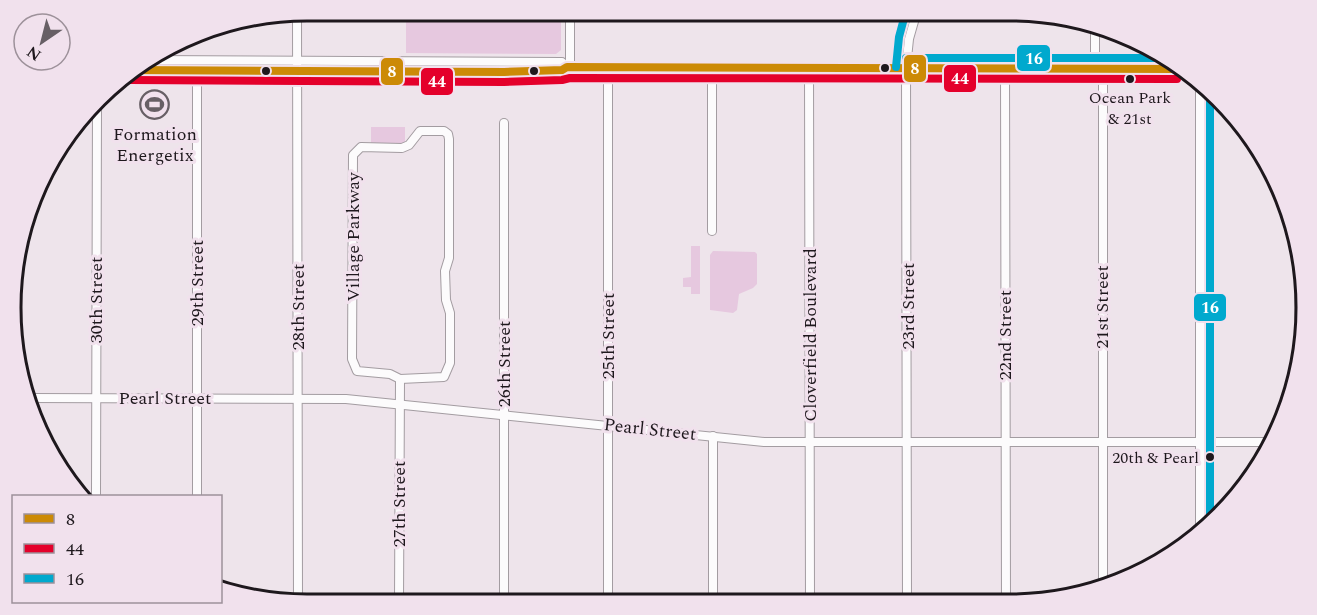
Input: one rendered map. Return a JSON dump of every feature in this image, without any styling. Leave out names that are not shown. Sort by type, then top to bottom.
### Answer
[{"type":"street","points":[[568,68],[570,21]]},
{"type":"street","name":"23rd Street","points":[[907,594],[906,68],[909,39],[914,21]]},
{"type":"street","name":"28th Street","points":[[297,22],[298,593]]},
{"type":"street","name":"21st Street","points":[[1095,34],[1095,59],[1103,79],[1103,579]]},
{"type":"street","points":[[162,61],[504,72],[568,68],[1169,69]]},
{"type":"street","points":[[147,70],[297,66]]},
{"type":"street","name":"25th Street","points":[[608,68],[608,594]]},
{"type":"street","points":[[712,68],[712,231]]},
{"type":"street","name":"Cloverfield Boulevard","points":[[809,68],[810,594]]},
{"type":"street","name":"22nd Street","points":[[1005,68],[1006,594]]},
{"type":"street","name":"29th Street","points":[[197,70],[197,495]]},
{"type":"street","points":[[1200,94],[1200,521]]},
{"type":"street","name":"30th Street","points":[[96,495],[97,114]]},
{"type":"street","name":"26th Street","points":[[504,123],[504,594]]},
{"type":"street","name":"Village Parkway","points":[[444,131],[448,134],[449,139],[449,258],[445,271],[446,300],[450,313],[450,363],[444,377],[400,379],[390,374],[363,373],[353,366],[353,155],[361,147],[402,148],[410,145],[420,132],[444,131]]},
{"type":"street","name":"27th Street","points":[[399,594],[400,379]]},
{"type":"street","name":"Pearl Street","points":[[35,398],[346,399],[608,424],[764,442],[1262,442]]},
{"type":"street","points":[[712,594],[713,436]]},
{"type":"shaded area","points":[[406,21],[561,21],[561,50],[556,54],[406,53]]},
{"type":"shaded area","points":[[371,127],[405,127],[405,143],[371,143]]},
{"type":"shaded area","points":[[691,246],[700,246],[700,294],[691,294],[691,287],[683,287],[683,278],[691,277]]},
{"type":"shaded area","points":[[713,251],[755,252],[757,254],[757,284],[739,294],[737,310],[733,313],[710,310],[710,255]]},
{"type":"transit line","name":"16","points":[[896,67],[903,21]]},
{"type":"transit line","name":"16","points":[[906,58],[1151,58]]},
{"type":"transit line","name":"8","points":[[147,70],[504,72],[562,70],[567,67],[1169,69]]},
{"type":"transit line","name":"44","points":[[133,80],[504,82],[570,78],[1177,79]]},
{"type":"transit line","name":"16","points":[[1210,103],[1210,512]]},
{"type":"place","name":"Ocean Park & 21st","points":[[1130,79]]},
{"type":"place","name":"Formation Energetix","points":[[155,105]]},
{"type":"place","name":"20th & Pearl","points":[[1210,457]]}]
